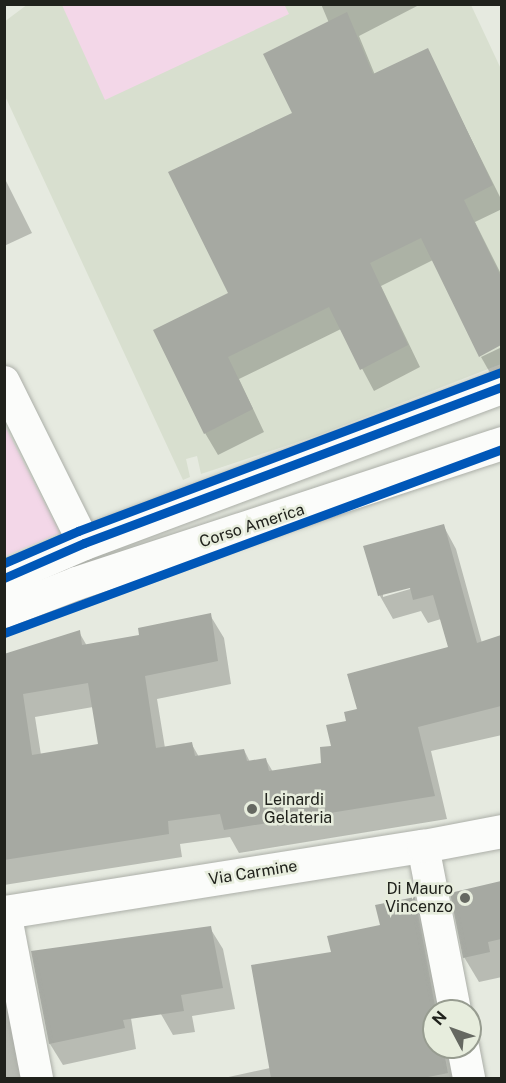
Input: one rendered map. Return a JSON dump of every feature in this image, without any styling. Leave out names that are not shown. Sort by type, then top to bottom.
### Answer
[{"type":"street","points":[[4,382],[84,543]]},
{"type":"street","points":[[4,578],[84,543],[501,387]]},
{"type":"street","name":"Corso America","points":[[4,611],[76,583],[501,443]]},
{"type":"street","name":"Via Carmine","points":[[5,912],[423,846],[501,831]]},
{"type":"street","points":[[423,846],[453,999]]},
{"type":"street","points":[[5,912],[38,1078]]},
{"type":"street","points":[[465,1059],[469,1078]]},
{"type":"shaded area","points":[[28,4],[471,5],[501,69],[501,364],[319,435],[201,474],[197,456],[186,459],[190,477],[183,480],[5,96],[4,22]]},
{"type":"shaded area","points":[[284,4],[289,14],[105,100],[62,5]]},
{"type":"shaded area","points":[[4,424],[60,533],[5,556],[4,556]]},
{"type":"building","points":[[347,12],[373,74],[428,48],[493,185],[464,200],[501,277],[501,345],[479,357],[421,238],[370,263],[408,345],[360,370],[329,307],[228,357],[253,409],[204,434],[153,330],[228,293],[168,172],[292,113],[263,54]]},
{"type":"building","points":[[444,524],[477,643],[501,635],[501,706],[418,727],[435,796],[224,830],[220,814],[168,821],[169,834],[4,860],[4,654],[80,630],[82,645],[139,635],[138,628],[211,613],[218,661],[145,676],[156,748],[192,742],[195,756],[244,749],[247,761],[266,758],[269,771],[321,763],[320,747],[331,746],[326,725],[346,721],[344,712],[357,709],[347,674],[448,647],[433,595],[413,600],[410,588],[378,596],[363,546]],"holes":[[[88,683],[98,744],[32,755],[23,694]]]},
{"type":"building","points":[[501,881],[501,939],[488,942],[490,952],[463,958],[450,893]]},
{"type":"building","points":[[415,897],[434,999],[422,999],[422,1059],[445,1059],[448,1073],[423,1078],[271,1078],[251,965],[331,952],[327,936],[380,925],[375,905]]},
{"type":"building","points":[[211,926],[223,988],[181,995],[184,1011],[123,1020],[125,1028],[49,1044],[31,951]]},
{"type":"cycle path","points":[[4,563],[78,531],[502,372]]},
{"type":"cycle path","points":[[4,578],[84,543],[502,387]]},
{"type":"cycle path","points":[[4,633],[502,449]]},
{"type":"place","name":"Leinardi Gelateria","points":[[252,809]]},
{"type":"place","name":"Di Mauro Vincenzo","points":[[465,898]]}]
